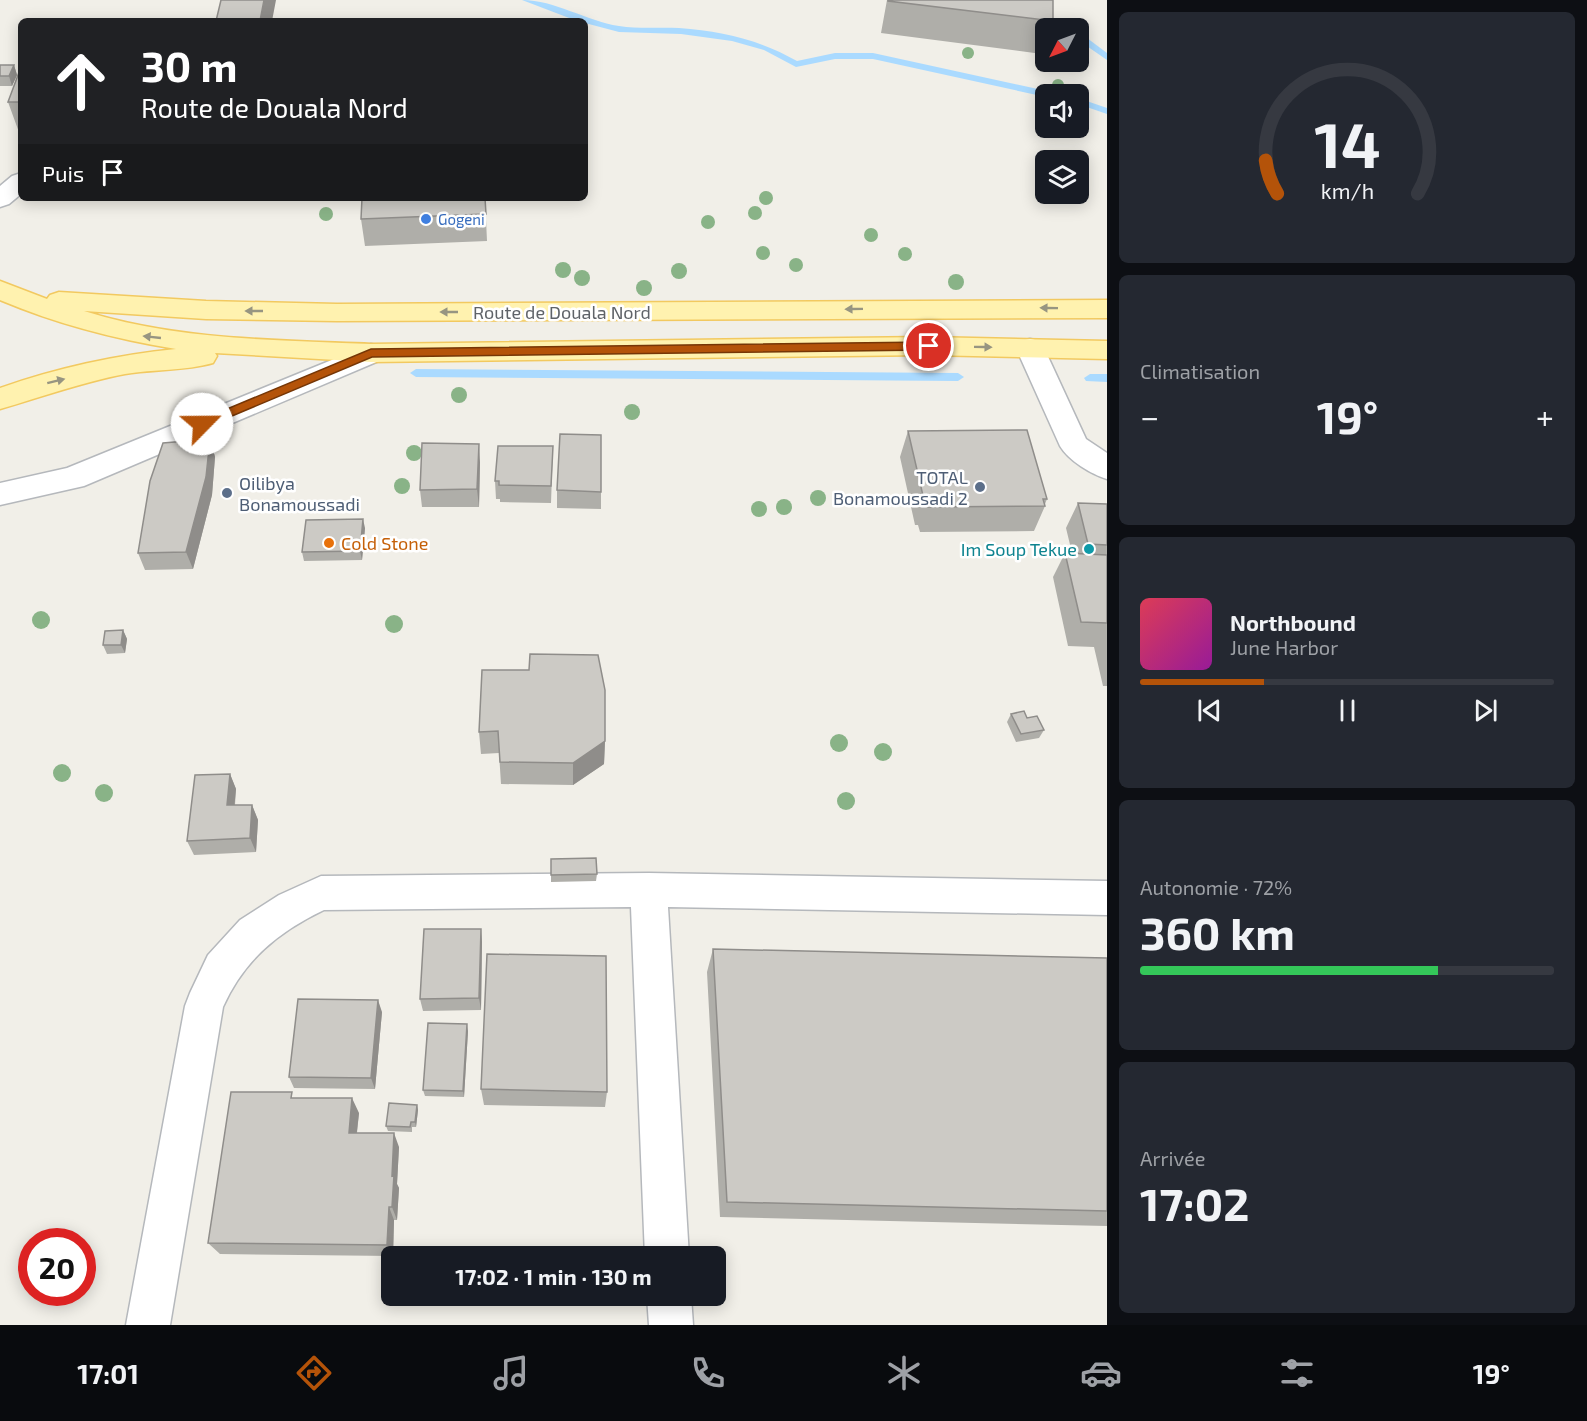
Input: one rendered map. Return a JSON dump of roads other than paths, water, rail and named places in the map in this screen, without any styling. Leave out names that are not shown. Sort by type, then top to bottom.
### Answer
[{"type":"main road","name":"Route de Douala Nord","points":[[9,294],[225,311],[569,313],[970,307],[1107,309]]},
{"type":"main road","points":[[9,294],[83,322],[144,336],[294,350]]},
{"type":"main road","name":"Route de Douala Nord","points":[[294,350],[371,353],[929,346],[1107,350]]},
{"type":"main road","points":[[0,399],[27,388],[101,369],[183,357],[294,350]]},
{"type":"street","points":[[0,199],[18,184]]},
{"type":"street","points":[[1030,348],[1075,446],[1107,468]]},
{"type":"street","points":[[0,494],[73,478],[371,353]]},
{"type":"street","points":[[649,890],[667,1246]]},
{"type":"street","points":[[147,1325],[204,1006],[223,967],[251,935],[287,908],[321,893],[649,890],[1107,898]]},
{"type":"street","points":[[670,1306],[671,1325]]},
{"type":"waterway","points":[[526,0],[577,18]]},
{"type":"waterway","points":[[588,21],[619,29],[681,31],[733,38],[767,48],[796,64],[835,56],[873,56],[1035,91]]},
{"type":"waterway","points":[[1089,44],[1107,57]]},
{"type":"waterway","points":[[1089,105],[1107,111]]},
{"type":"waterway","points":[[416,373],[958,377]]},
{"type":"waterway","points":[[1090,378],[1107,378]]},
{"type":"place","name":"Gogeni","points":[[426,219]]},
{"type":"place","name":"TOTAL Bonamoussadi 2","points":[[980,487]]},
{"type":"place","name":"Oilibya Bonamoussadi","points":[[227,493]]},
{"type":"place","name":"Cold Stone","points":[[329,543]]},
{"type":"place","name":"Im Soup Tekue","points":[[1089,549]]}]
